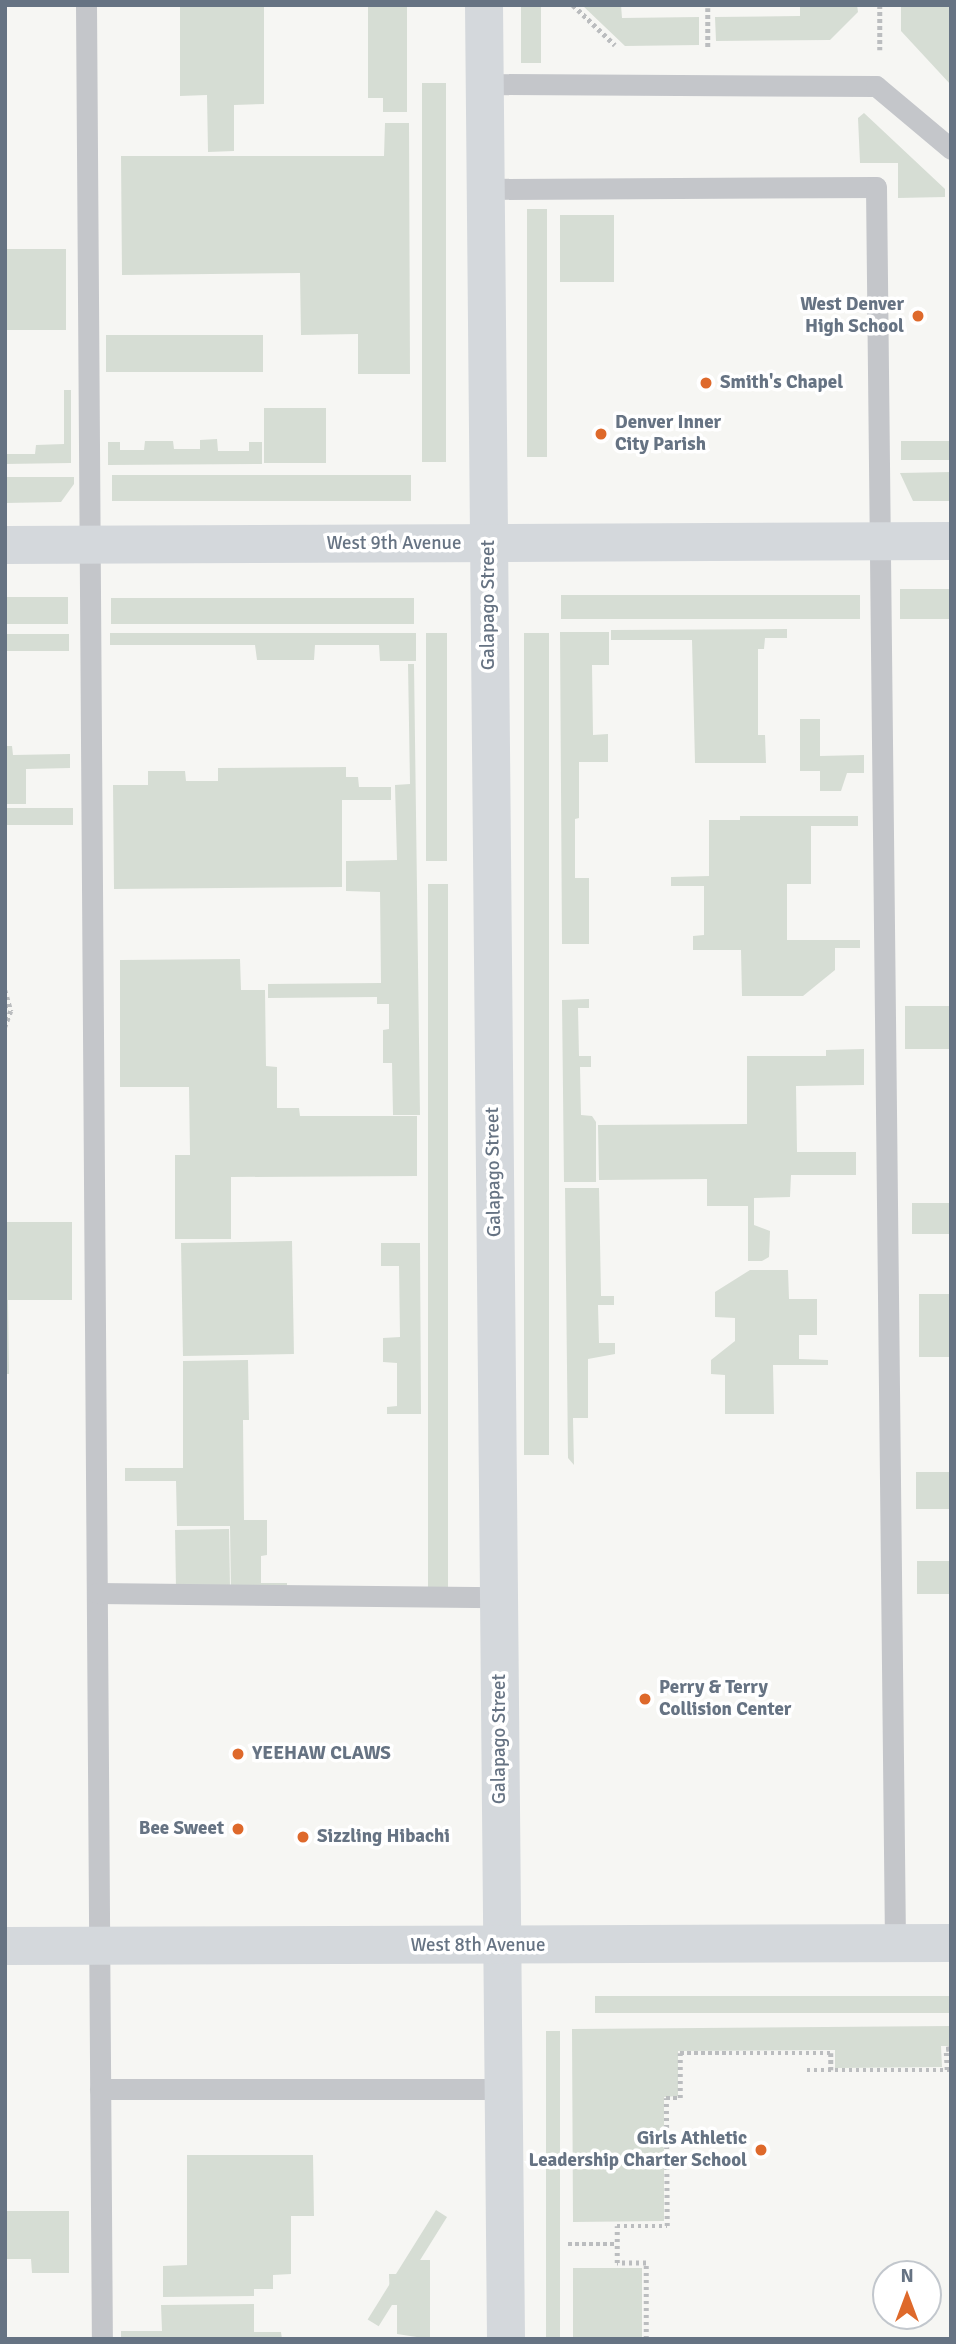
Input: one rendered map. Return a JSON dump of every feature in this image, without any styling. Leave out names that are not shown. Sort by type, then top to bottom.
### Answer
[{"type":"street","name":"Galapago Street","points":[[484,5],[506,2339]]},
{"type":"street","name":"West 9th Avenue","points":[[5,545],[951,541]]},
{"type":"street","name":"West 8th Avenue","points":[[5,1946],[951,1943]]},
{"type":"lane","points":[[86,5],[102,2339]]},
{"type":"lane","points":[[485,84],[876,86],[951,149]]},
{"type":"lane","points":[[485,189],[876,187],[895,1943]]},
{"type":"lane","points":[[97,1593],[499,1597]]},
{"type":"lane","points":[[100,2089],[503,2089]]},
{"type":"path","points":[[573,5],[625,55]]},
{"type":"path","points":[[880,5],[880,55]]},
{"type":"path","points":[[708,8],[708,55]]},
{"type":"path","points":[[5,990],[11,1011],[5,1027]]},
{"type":"path","points":[[807,2070],[949,2070],[946,2049],[951,2049]]},
{"type":"path","points":[[646,2339],[646,2263],[617,2263],[617,2226],[667,2226],[666,2098],[680,2098],[680,2053],[831,2053],[831,2070]]},
{"type":"path","points":[[568,2244],[617,2244]]},
{"type":"shaded area","points":[[180,5],[264,5],[264,104],[234,105],[234,151],[208,152],[207,95],[180,96]]},
{"type":"shaded area","points":[[368,5],[407,5],[407,112],[383,112],[383,98],[368,98]]},
{"type":"shaded area","points":[[521,5],[541,5],[541,63],[521,63]]},
{"type":"shaded area","points":[[582,5],[621,5],[622,18],[699,17],[699,45],[625,46]]},
{"type":"shaded area","points":[[800,5],[857,5],[858,12],[830,40],[716,41],[715,17],[800,16]]},
{"type":"shaded area","points":[[901,5],[951,5],[951,85],[901,31]]},
{"type":"shaded area","points":[[422,83],[446,83],[446,462],[422,462]]},
{"type":"shaded area","points":[[864,113],[945,189],[945,197],[898,198],[898,163],[860,163],[858,118]]},
{"type":"shaded area","points":[[385,123],[409,123],[410,374],[358,374],[358,334],[301,335],[300,273],[122,275],[121,156],[384,156]]},
{"type":"shaded area","points":[[527,209],[547,209],[547,457],[527,457]]},
{"type":"shaded area","points":[[560,215],[614,215],[614,282],[560,282]]},
{"type":"shaded area","points":[[5,249],[66,249],[66,330],[5,330]]},
{"type":"shaded area","points":[[106,335],[263,335],[263,372],[106,372]]},
{"type":"shaded area","points":[[64,390],[71,390],[71,463],[5,464],[5,454],[35,454],[36,445],[64,444]]},
{"type":"shaded area","points":[[264,408],[326,408],[326,463],[264,463]]},
{"type":"shaded area","points":[[217,439],[218,451],[249,451],[249,442],[262,442],[262,464],[108,465],[108,442],[120,442],[120,450],[144,450],[145,441],[173,441],[174,449],[200,449],[200,440]]},
{"type":"shaded area","points":[[901,441],[951,441],[951,460],[901,460]]},
{"type":"shaded area","points":[[951,472],[951,501],[913,501],[900,473]]},
{"type":"shaded area","points":[[112,475],[411,475],[411,501],[112,501]]},
{"type":"shaded area","points":[[5,477],[74,477],[74,484],[61,502],[5,503]]},
{"type":"shaded area","points":[[900,589],[951,589],[951,619],[900,619]]},
{"type":"shaded area","points":[[561,595],[860,595],[860,619],[561,619]]},
{"type":"shaded area","points":[[5,597],[68,597],[68,624],[5,624]]},
{"type":"shaded area","points":[[111,598],[414,598],[414,624],[111,624]]},
{"type":"shaded area","points":[[787,629],[787,638],[765,638],[764,649],[758,649],[758,735],[765,735],[766,763],[695,763],[692,640],[611,640],[611,630]]},
{"type":"shaded area","points":[[560,632],[609,632],[609,665],[592,665],[593,735],[608,734],[608,762],[579,762],[579,818],[575,819],[575,878],[589,878],[589,944],[562,944]]},
{"type":"shaded area","points":[[110,633],[416,633],[416,661],[380,661],[379,645],[315,645],[314,660],[257,660],[255,645],[110,645]]},
{"type":"shaded area","points":[[426,633],[447,633],[447,861],[426,861]]},
{"type":"shaded area","points":[[524,633],[549,633],[549,1455],[524,1455]]},
{"type":"shaded area","points":[[5,634],[69,634],[69,651],[5,651]]},
{"type":"shaded area","points":[[408,664],[414,664],[420,1115],[393,1115],[392,1063],[383,1063],[383,1030],[389,1029],[389,1004],[377,1004],[377,997],[268,998],[268,984],[381,983],[380,892],[346,891],[346,861],[397,860],[395,785],[410,784]]},
{"type":"shaded area","points":[[800,719],[820,719],[820,756],[864,755],[864,773],[847,773],[841,791],[820,791],[820,771],[800,771]]},
{"type":"shaded area","points":[[5,746],[12,746],[13,755],[70,754],[70,768],[26,769],[26,804],[5,804]]},
{"type":"shaded area","points":[[346,767],[346,777],[358,777],[359,787],[391,787],[391,800],[342,800],[342,887],[114,889],[113,785],[148,785],[148,771],[185,771],[186,781],[218,781],[218,768]]},
{"type":"shaded area","points":[[5,808],[73,808],[73,825],[5,825]]},
{"type":"shaded area","points":[[740,816],[858,816],[858,826],[811,826],[811,884],[787,884],[787,940],[860,940],[860,948],[835,948],[835,970],[803,996],[742,996],[741,950],[693,950],[693,936],[704,935],[704,886],[671,886],[671,877],[709,876],[709,820],[740,820]]},
{"type":"shaded area","points":[[428,884],[448,884],[448,1587],[428,1587]]},
{"type":"shaded area","points":[[240,959],[241,990],[265,990],[266,1066],[277,1067],[277,1108],[299,1108],[300,1116],[417,1116],[417,1176],[231,1177],[231,1239],[175,1239],[175,1155],[190,1155],[189,1087],[120,1087],[120,960]]},
{"type":"shaded area","points":[[589,999],[589,1008],[578,1008],[579,1056],[591,1056],[591,1067],[580,1067],[581,1115],[592,1116],[596,1122],[596,1182],[564,1182],[562,1000]]},
{"type":"shaded area","points":[[905,1006],[951,1006],[951,1049],[905,1049]]},
{"type":"shaded area","points":[[864,1049],[864,1085],[796,1086],[797,1152],[856,1152],[856,1175],[791,1175],[790,1197],[754,1198],[754,1225],[770,1231],[769,1257],[762,1261],[748,1261],[748,1206],[707,1206],[707,1179],[599,1180],[598,1125],[747,1124],[747,1056],[826,1056],[826,1050]]},
{"type":"shaded area","points":[[565,1188],[599,1188],[601,1296],[614,1296],[614,1305],[598,1305],[599,1343],[615,1343],[615,1354],[588,1359],[588,1418],[573,1418],[574,1465],[568,1458]]},
{"type":"shaded area","points":[[912,1203],[951,1203],[951,1234],[912,1234]]},
{"type":"shaded area","points":[[5,1222],[72,1222],[72,1300],[8,1300],[9,1374],[5,1374]]},
{"type":"shaded area","points":[[292,1241],[294,1354],[183,1356],[181,1243]]},
{"type":"shaded area","points":[[381,1243],[420,1243],[421,1414],[387,1414],[387,1407],[397,1406],[397,1363],[383,1362],[383,1338],[400,1337],[399,1266],[381,1266]]},
{"type":"shaded area","points":[[750,1270],[788,1270],[789,1299],[817,1299],[817,1335],[799,1335],[799,1359],[828,1360],[828,1365],[773,1365],[774,1414],[725,1414],[725,1375],[711,1374],[711,1360],[735,1341],[735,1318],[715,1317],[715,1292]]},
{"type":"shaded area","points":[[919,1294],[951,1294],[951,1357],[919,1357]]},
{"type":"shaded area","points":[[248,1360],[249,1420],[243,1420],[244,1520],[267,1520],[267,1555],[261,1556],[261,1583],[287,1583],[287,1589],[231,1590],[230,1526],[177,1526],[176,1481],[125,1481],[125,1468],[183,1468],[183,1361]]},
{"type":"shaded area","points":[[916,1472],[951,1472],[951,1509],[916,1509]]},
{"type":"shaded area","points":[[229,1529],[230,1586],[176,1587],[175,1530]]},
{"type":"shaded area","points":[[917,1561],[951,1561],[951,1594],[917,1594]]},
{"type":"shaded area","points":[[595,1996],[951,1996],[951,2013],[595,2013]]},
{"type":"shaded area","points":[[951,2026],[951,2046],[941,2046],[942,2067],[835,2068],[835,2050],[678,2051],[678,2096],[664,2097],[664,2221],[573,2222],[572,2029]]},
{"type":"shaded area","points":[[546,2031],[560,2031],[560,2339],[546,2339]]},
{"type":"shaded area","points":[[187,2155],[313,2155],[314,2216],[291,2216],[291,2274],[273,2275],[273,2289],[254,2289],[254,2296],[163,2297],[163,2266],[187,2265]]},
{"type":"shaded area","points":[[436,2210],[447,2217],[379,2326],[368,2319]]},
{"type":"shaded area","points":[[5,2211],[69,2211],[69,2273],[32,2273],[31,2259],[7,2259],[5,2273]]},
{"type":"shaded area","points":[[405,2260],[430,2260],[430,2339],[397,2334],[397,2305],[390,2305],[389,2274],[405,2274]]},
{"type":"shaded area","points":[[573,2268],[642,2268],[642,2339],[573,2339]]},
{"type":"shaded area","points":[[254,2304],[254,2332],[281,2332],[282,2339],[121,2339],[121,2331],[162,2331],[161,2305]]},
{"type":"place","name":"West Denver High School","points":[[918,316]]},
{"type":"place","name":"Smith's Chapel","points":[[706,383]]},
{"type":"place","name":"Denver Inner City Parish","points":[[601,434]]},
{"type":"place","name":"Perry & Terry Collision Center","points":[[645,1699]]},
{"type":"place","name":"YEEHAW CLAWS","points":[[238,1754]]},
{"type":"place","name":"Bee Sweet","points":[[238,1829]]},
{"type":"place","name":"Sizzling Hibachi","points":[[303,1837]]},
{"type":"place","name":"Girls Athletic Leadership Charter School","points":[[761,2150]]}]
